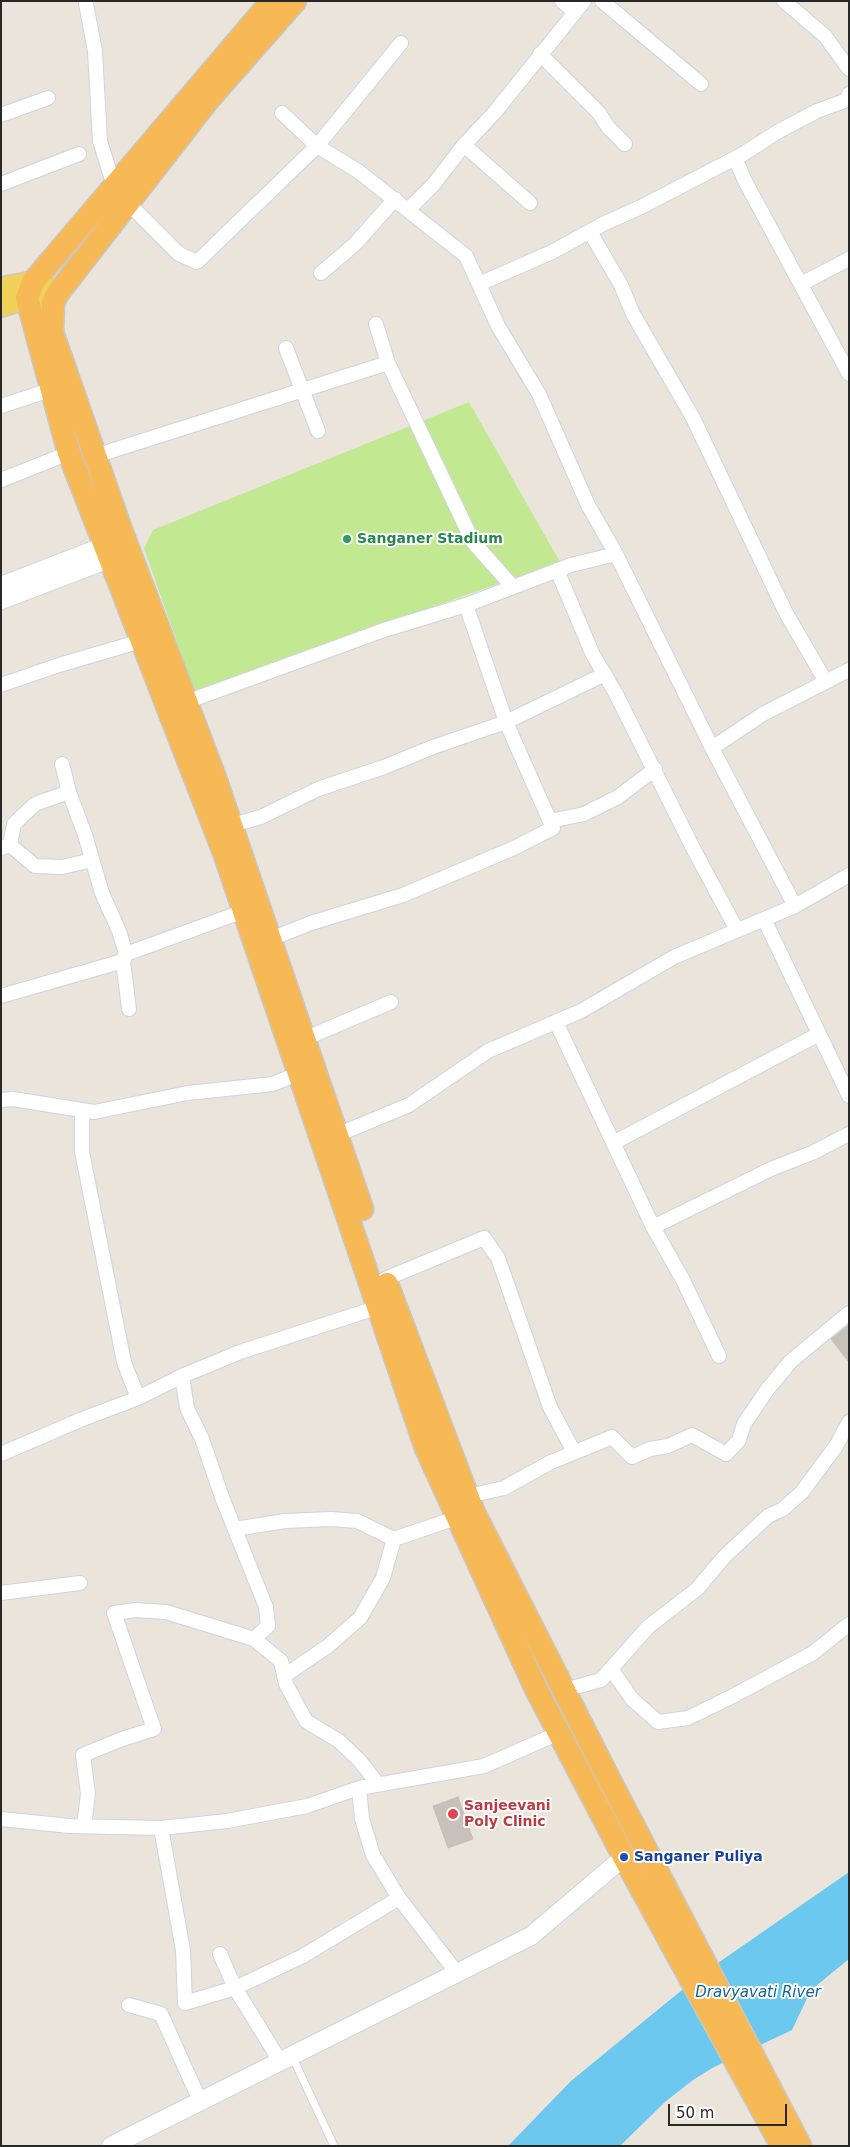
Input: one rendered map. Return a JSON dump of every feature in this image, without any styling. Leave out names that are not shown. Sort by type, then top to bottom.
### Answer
[{"type":"highway","points":[[272,1],[114,186],[30,290],[50,390],[69,453],[117,549],[186,702],[232,825],[264,942],[297,1042],[330,1138],[385,1279],[462,1510],[537,1691],[624,1857],[782,2146]]},
{"type":"highway","points":[[264,942],[244,911],[225,855],[141,641],[95,456],[52,332],[56,297],[208,100],[295,1]]},
{"type":"highway","points":[[330,1138],[379,1308],[426,1448],[564,1690],[800,2146]]},
{"type":"main road","points":[[1,288],[30,290],[56,297]]},
{"type":"main road","points":[[1,306],[30,290]]},
{"type":"street","points":[[408,210],[433,185],[464,145],[495,112],[579,6],[562,1]]},
{"type":"street","points":[[602,1],[701,84]]},
{"type":"street","points":[[784,1],[825,36],[849,69]]},
{"type":"street","points":[[86,4],[95,51],[100,141],[114,186]]},
{"type":"street","points":[[128,203],[179,254],[197,262],[318,146],[401,43]]},
{"type":"street","points":[[540,54],[599,113],[608,127],[625,144]]},
{"type":"street","points":[[479,284],[552,252],[642,207],[735,158],[779,130],[817,111],[847,100],[849,94]]},
{"type":"street","points":[[1,115],[48,98]]},
{"type":"street","points":[[282,113],[318,146],[358,171],[466,256],[498,326],[539,394],[588,505],[616,554],[712,748],[795,906]]},
{"type":"street","points":[[464,145],[530,203]]},
{"type":"street","points":[[1,184],[79,154]]},
{"type":"street","points":[[735,158],[745,181],[849,374]]},
{"type":"street","points":[[321,273],[355,244],[395,199]]},
{"type":"street","points":[[590,232],[620,285],[633,314],[693,418],[786,613],[826,682]]},
{"type":"street","points":[[801,284],[849,259]]},
{"type":"street","points":[[376,324],[388,363],[474,542],[513,587]]},
{"type":"street","points":[[286,348],[318,431]]},
{"type":"street","points":[[95,456],[388,363]]},
{"type":"street","points":[[1,406],[50,390]]},
{"type":"street","points":[[1,480],[69,453]]},
{"type":"street","points":[[1,586],[117,549]]},
{"type":"street","points":[[1,600],[117,549]]},
{"type":"street","points":[[186,702],[384,630],[466,605],[557,570],[616,554]]},
{"type":"street","points":[[557,570],[593,654],[655,769],[694,850],[737,930]]},
{"type":"street","points":[[264,942],[311,923],[403,895],[506,852],[553,828],[506,722],[466,605]]},
{"type":"street","points":[[1,685],[59,665],[141,641]]},
{"type":"street","points":[[712,748],[763,714],[849,670]]},
{"type":"street","points":[[232,825],[261,817],[318,789],[506,722],[605,674]]},
{"type":"street","points":[[62,764],[69,792],[102,893],[119,931],[124,958],[129,1009]]},
{"type":"street","points":[[550,821],[584,814],[618,797],[655,769]]},
{"type":"street","points":[[69,792],[35,804],[14,824],[6,846],[35,866],[62,867],[92,860]]},
{"type":"street","points":[[330,1138],[409,1104],[488,1051],[581,1011],[674,957],[795,906],[849,875]]},
{"type":"street","points":[[1,996],[124,958],[244,911]]},
{"type":"street","points":[[764,919],[849,1096]]},
{"type":"street","points":[[297,1042],[391,1002]]},
{"type":"street","points":[[556,1022],[615,1142],[630,1180],[683,1280],[719,1356]]},
{"type":"street","points":[[615,1142],[819,1034]]},
{"type":"street","points":[[1,1100],[13,1099],[94,1112],[188,1093],[273,1084],[307,1071]]},
{"type":"street","points":[[82,1110],[82,1152],[124,1362],[138,1398]]},
{"type":"street","points":[[654,1227],[773,1168],[812,1153],[849,1134]]},
{"type":"street","points":[[385,1279],[484,1238],[498,1258],[550,1407],[574,1452]]},
{"type":"street","points":[[1,1454],[80,1420],[138,1398],[182,1376],[240,1352],[379,1308]]},
{"type":"street","points":[[235,1529],[286,1521],[331,1519],[357,1521],[394,1539],[462,1510],[551,1462],[612,1436],[632,1457],[650,1449],[668,1446],[692,1435],[726,1454],[739,1440],[744,1424],[767,1390],[791,1361],[849,1313]]},
{"type":"street","points":[[182,1376],[187,1408],[202,1439],[266,1607],[268,1626],[254,1639]]},
{"type":"street","points":[[564,1690],[601,1680],[648,1627],[696,1589],[724,1557],[768,1516],[783,1510],[802,1492],[836,1446],[849,1422]]},
{"type":"street","points":[[284,1676],[328,1646],[360,1618],[383,1578],[394,1539]]},
{"type":"street","points":[[1,1593],[80,1583]]},
{"type":"street","points":[[84,1826],[88,1794],[83,1755],[122,1739],[154,1729],[114,1613],[135,1610],[166,1612],[254,1639],[281,1661],[286,1684],[306,1721],[339,1741],[359,1760],[378,1784]]},
{"type":"street","points":[[610,1669],[632,1699],[658,1722],[688,1718],[813,1653],[849,1624]]},
{"type":"street","points":[[1,1819],[84,1826],[162,1828],[273,1814],[308,1806],[359,1788],[407,1778],[445,1774],[484,1766],[559,1733]]},
{"type":"street","points":[[359,1788],[362,1819],[374,1855],[399,1898],[457,1973]]},
{"type":"street","points":[[162,1828],[182,1950],[185,2003],[235,1988],[303,1956],[399,1898]]},
{"type":"street","points":[[112,2146],[531,1936],[624,1857]]},
{"type":"street","points":[[220,1954],[235,1988],[286,2058]]},
{"type":"street","points":[[128,2006],[161,2014],[200,2101]]},
{"type":"lane","points":[[286,2058],[334,2146]]},
{"type":"green space","name":"Sanganer Stadium","points":[[469,402],[560,562],[194,691],[144,548],[153,530]]},
{"type":"water","name":"Dravyavati River","points":[[849,1872],[849,1959],[811,1990],[792,2030],[714,2067],[693,2080],[665,2102],[620,2146],[508,2146],[571,2081],[677,1994],[715,1965]]},
{"type":"building","points":[[849,1325],[849,1362],[831,1339]]},
{"type":"building","points":[[458,1797],[473,1839],[448,1848],[433,1806]]},
{"type":"place","name":"Sanganer Stadium","points":[[347,539]]},
{"type":"place","name":"Sanjeevani Poly Clinic","points":[[453,1814]]},
{"type":"place","name":"Sanganer Puliya","points":[[624,1857]]}]
